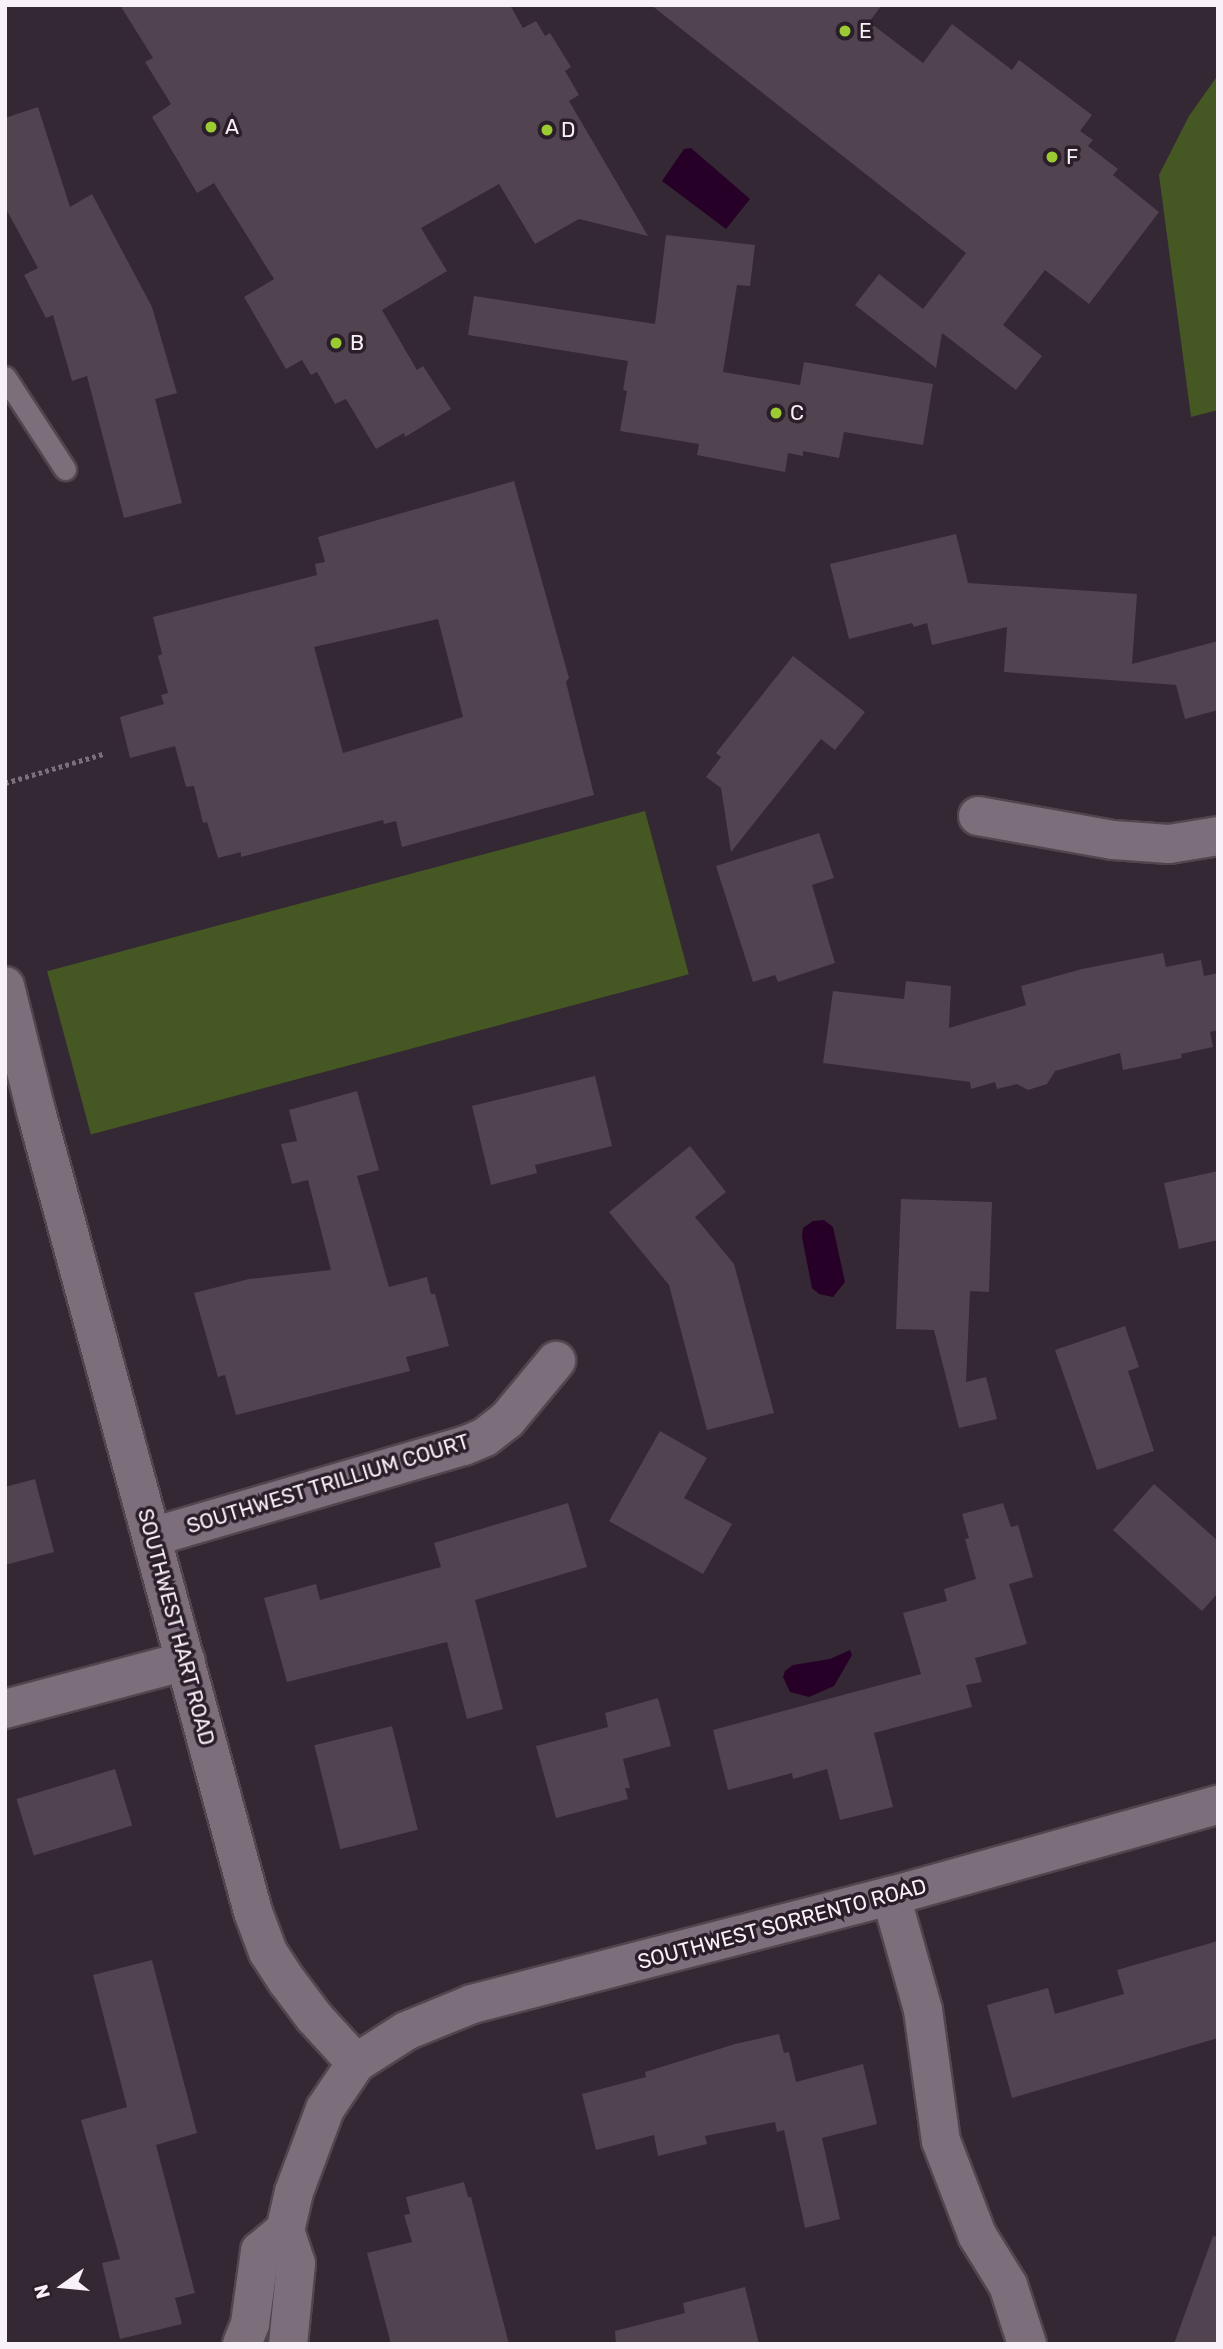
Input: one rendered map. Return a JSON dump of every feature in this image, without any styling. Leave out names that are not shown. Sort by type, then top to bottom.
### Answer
[{"type":"street","points":[[978,816],[1113,840],[1169,844],[1218,836]]},
{"type":"street","name":"SOUTHWEST HART ROAD","points":[[5,986],[39,1124],[253,1912],[268,1952],[314,2017],[356,2063]]},
{"type":"street","name":"SOUTHWEST TRILLIUM COURT","points":[[152,1537],[464,1446],[485,1437],[507,1420],[555,1361]]},
{"type":"street","points":[[5,1709],[186,1661]]},
{"type":"street","name":"SOUTHWEST SORRENTO ROAD","points":[[356,2063],[406,2031],[472,2004],[891,1896],[1218,1805]]},
{"type":"street","points":[[891,1896],[923,2010],[942,2141],[977,2235],[1008,2285],[1027,2344]]},
{"type":"street","points":[[288,2344],[296,2263],[285,2230],[294,2192],[317,2127],[338,2086],[356,2063]]},
{"type":"street","points":[[242,2344],[250,2324],[260,2251],[285,2230]]},
{"type":"lane","points":[[5,377],[65,468]]},
{"type":"path","points":[[5,783],[103,754]]},
{"type":"green space","points":[[1218,75],[1218,410],[1191,417],[1159,175],[1189,116]]},
{"type":"green space","points":[[645,811],[689,974],[91,1134],[47,971]]},
{"type":"shaded area","points":[[691,148],[750,199],[726,229],[662,181],[684,149]]},
{"type":"shaded area","points":[[824,1220],[833,1227],[845,1282],[833,1297],[819,1294],[812,1288],[802,1237],[803,1228],[813,1221]]},
{"type":"shaded area","points":[[850,1650],[852,1655],[834,1686],[809,1697],[790,1692],[783,1677],[785,1671],[793,1665],[830,1659]]},
{"type":"building","points":[[120,5],[510,5],[523,28],[536,21],[545,36],[550,33],[571,67],[565,71],[579,95],[569,101],[648,236],[579,219],[535,244],[499,184],[421,228],[447,271],[382,310],[417,370],[423,366],[451,409],[405,437],[404,433],[376,449],[346,399],[335,404],[317,372],[311,375],[302,360],[286,369],[244,297],[274,279],[214,183],[197,193],[152,117],[171,104],[145,62],[153,58]]},
{"type":"building","points":[[651,5],[882,5],[869,22],[923,63],[952,24],[1012,70],[1019,60],[1092,115],[1080,131],[1093,140],[1088,146],[1118,169],[1113,175],[1159,212],[1089,304],[1045,270],[1003,325],[1042,356],[1016,390],[942,333],[936,368],[855,305],[879,274],[923,309],[966,253]]},
{"type":"building","points":[[38,107],[70,207],[92,194],[152,307],[177,393],[155,399],[182,503],[124,518],[87,376],[72,381],[53,315],[46,318],[24,275],[38,268],[5,207],[5,118]]},
{"type":"building","points":[[666,235],[755,245],[750,286],[737,285],[723,372],[800,385],[804,362],[933,384],[923,445],[844,432],[839,458],[803,451],[803,456],[788,453],[785,472],[697,455],[699,444],[620,431],[627,391],[623,390],[628,361],[468,335],[474,296],[655,324]]},
{"type":"building","points":[[514,481],[569,678],[566,682],[594,795],[402,847],[396,821],[384,824],[383,820],[241,857],[241,852],[218,858],[207,822],[203,823],[194,786],[186,787],[175,746],[130,758],[120,717],[164,704],[161,695],[168,693],[158,656],[162,654],[153,617],[317,575],[315,564],[325,562],[318,537]],"holes":[[[438,619],[463,717],[343,753],[314,647]]]},
{"type":"building","points":[[956,534],[968,583],[1137,594],[1132,664],[1218,641],[1218,710],[1185,719],[1176,685],[1004,672],[1007,627],[932,645],[927,623],[914,627],[912,623],[849,639],[830,564]]},
{"type":"building","points":[[793,656],[865,712],[835,750],[821,739],[731,852],[721,788],[706,777],[721,757],[716,753]]},
{"type":"building","points":[[819,833],[834,878],[812,885],[835,963],[778,982],[775,975],[753,982],[716,866]]},
{"type":"building","points":[[1163,953],[1166,967],[1201,960],[1204,976],[1218,973],[1218,1030],[1210,1032],[1213,1047],[1181,1054],[1182,1058],[1123,1070],[1120,1053],[1055,1071],[1047,1084],[1028,1090],[1017,1084],[997,1089],[995,1082],[971,1089],[970,1082],[823,1063],[833,991],[904,999],[906,981],[951,986],[949,1028],[1026,1005],[1021,986],[1082,969]]},
{"type":"building","points":[[595,1076],[612,1146],[535,1165],[537,1173],[491,1185],[472,1106]]},
{"type":"building","points":[[357,1091],[379,1170],[357,1176],[389,1287],[427,1277],[431,1294],[435,1294],[449,1346],[406,1357],[410,1371],[236,1415],[225,1375],[218,1377],[194,1293],[249,1279],[331,1270],[308,1180],[292,1184],[281,1144],[297,1141],[289,1110]]},
{"type":"building","points":[[690,1146],[726,1192],[695,1217],[734,1264],[774,1413],[707,1430],[669,1285],[609,1212]]},
{"type":"building","points":[[1218,1171],[1218,1240],[1179,1249],[1164,1183]]},
{"type":"building","points":[[901,1199],[992,1202],[989,1292],[970,1291],[966,1382],[986,1377],[997,1419],[959,1428],[934,1330],[896,1329]]},
{"type":"building","points":[[1125,1326],[1139,1367],[1128,1371],[1154,1451],[1097,1470],[1055,1350]]},
{"type":"building","points":[[660,1431],[707,1458],[684,1498],[732,1524],[703,1574],[609,1521]]},
{"type":"building","points":[[35,1479],[54,1552],[5,1565],[5,1487]]},
{"type":"building","points":[[1154,1484],[1218,1541],[1218,1593],[1202,1611],[1113,1530]]},
{"type":"building","points":[[568,1503],[587,1567],[475,1600],[503,1709],[467,1719],[447,1642],[287,1682],[264,1598],[316,1584],[320,1600],[441,1567],[434,1543]]},
{"type":"building","points":[[1003,1503],[1011,1527],[1018,1525],[1033,1577],[1009,1584],[1027,1644],[975,1658],[982,1682],[966,1685],[972,1707],[874,1733],[893,1807],[840,1820],[827,1769],[793,1779],[792,1773],[728,1790],[713,1730],[921,1674],[903,1613],[947,1601],[944,1589],[976,1579],[965,1539],[969,1538],[962,1514]]},
{"type":"building","points":[[658,1698],[671,1746],[623,1759],[630,1788],[625,1788],[628,1799],[556,1818],[536,1746],[608,1727],[605,1713]]},
{"type":"building","points":[[392,1726],[418,1830],[340,1849],[314,1745]]},
{"type":"building","points":[[115,1769],[132,1825],[34,1856],[17,1799]]},
{"type":"building","points":[[1218,1941],[1218,2038],[1012,2098],[987,2005],[1048,1988],[1055,2014],[1124,1994],[1117,1970]]},
{"type":"building","points":[[152,1960],[197,2133],[156,2145],[195,2293],[175,2298],[182,2324],[120,2339],[102,2263],[120,2259],[81,2120],[127,2107],[93,1975]]},
{"type":"building","points":[[779,2034],[784,2053],[789,2052],[796,2082],[863,2064],[877,2124],[822,2138],[840,2219],[805,2228],[784,2130],[777,2132],[775,2122],[705,2136],[707,2144],[658,2156],[654,2135],[596,2150],[582,2094],[646,2077],[645,2072],[735,2044]]},
{"type":"building","points":[[464,2182],[468,2197],[471,2197],[509,2344],[391,2344],[367,2253],[412,2242],[404,2215],[410,2214],[406,2197]]},
{"type":"building","points":[[1213,2236],[1218,2237],[1218,2344],[1174,2344]]},
{"type":"building","points":[[745,2287],[759,2344],[616,2344],[615,2331],[685,2313],[683,2303]]},
{"type":"place","name":"E","points":[[845,31]]},
{"type":"place","name":"A","points":[[211,127]]},
{"type":"place","name":"D","points":[[547,130]]},
{"type":"place","name":"F","points":[[1052,157]]},
{"type":"place","name":"B","points":[[336,343]]},
{"type":"place","name":"C","points":[[776,413]]}]
